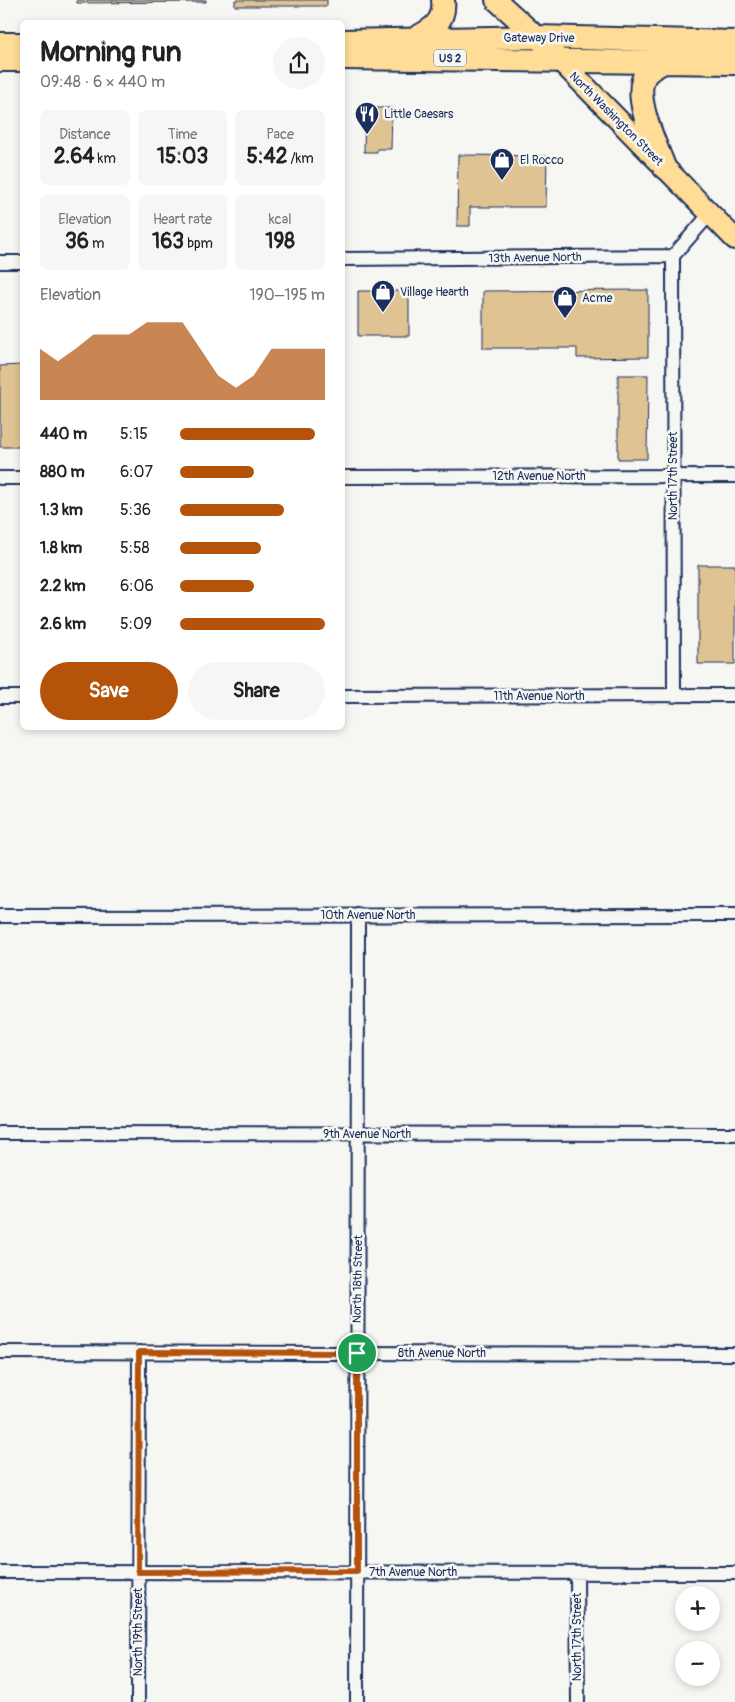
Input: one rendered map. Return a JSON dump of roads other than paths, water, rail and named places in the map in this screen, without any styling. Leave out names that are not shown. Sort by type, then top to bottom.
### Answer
[{"type":"highway","name":"US 2","points":[[411,41],[431,31],[440,23],[444,8],[443,0]]},
{"type":"highway","name":"Gateway Drive","points":[[345,41],[537,37],[735,42]]},
{"type":"highway","points":[[0,44],[20,44]]},
{"type":"highway","name":"Gateway Drive","points":[[345,58],[558,59],[735,63]]},
{"type":"highway","points":[[0,60],[20,60]]},
{"type":"highway","points":[[664,167],[640,97],[642,82],[647,73],[665,62]]},
{"type":"main road","name":"North Washington Street","points":[[496,0],[537,37],[709,215],[735,239]]},
{"type":"street","points":[[673,256],[709,215]]},
{"type":"street","name":"13th Avenue North","points":[[345,259],[673,256]]},
{"type":"street","name":"North 17th Street","points":[[673,256],[674,696]]},
{"type":"street","points":[[0,262],[20,262]]},
{"type":"street","name":"12th Avenue North","points":[[345,477],[735,476]]},
{"type":"street","points":[[0,478],[20,478]]},
{"type":"street","name":"11th Avenue North","points":[[345,696],[735,696]]},
{"type":"street","points":[[0,697],[20,697]]},
{"type":"street","name":"10th Avenue North","points":[[0,916],[735,915]]},
{"type":"street","name":"North 18th Street","points":[[357,1702],[358,916]]},
{"type":"street","name":"9th Avenue North","points":[[0,1133],[735,1134]]},
{"type":"street","name":"8th Avenue North","points":[[0,1352],[735,1354]]},
{"type":"street","name":"North 19th Street","points":[[138,1702],[139,1352]]},
{"type":"street","name":"7th Avenue North","points":[[0,1572],[735,1573]]},
{"type":"street","name":"North 17th Street","points":[[577,1573],[578,1702]]},
{"type":"place","name":"Little Caesars","points":[[367,135]]},
{"type":"place","name":"El Rocco","points":[[502,181]]},
{"type":"place","name":"Village Hearth","points":[[383,313]]},
{"type":"place","name":"Acme","points":[[565,319]]}]
